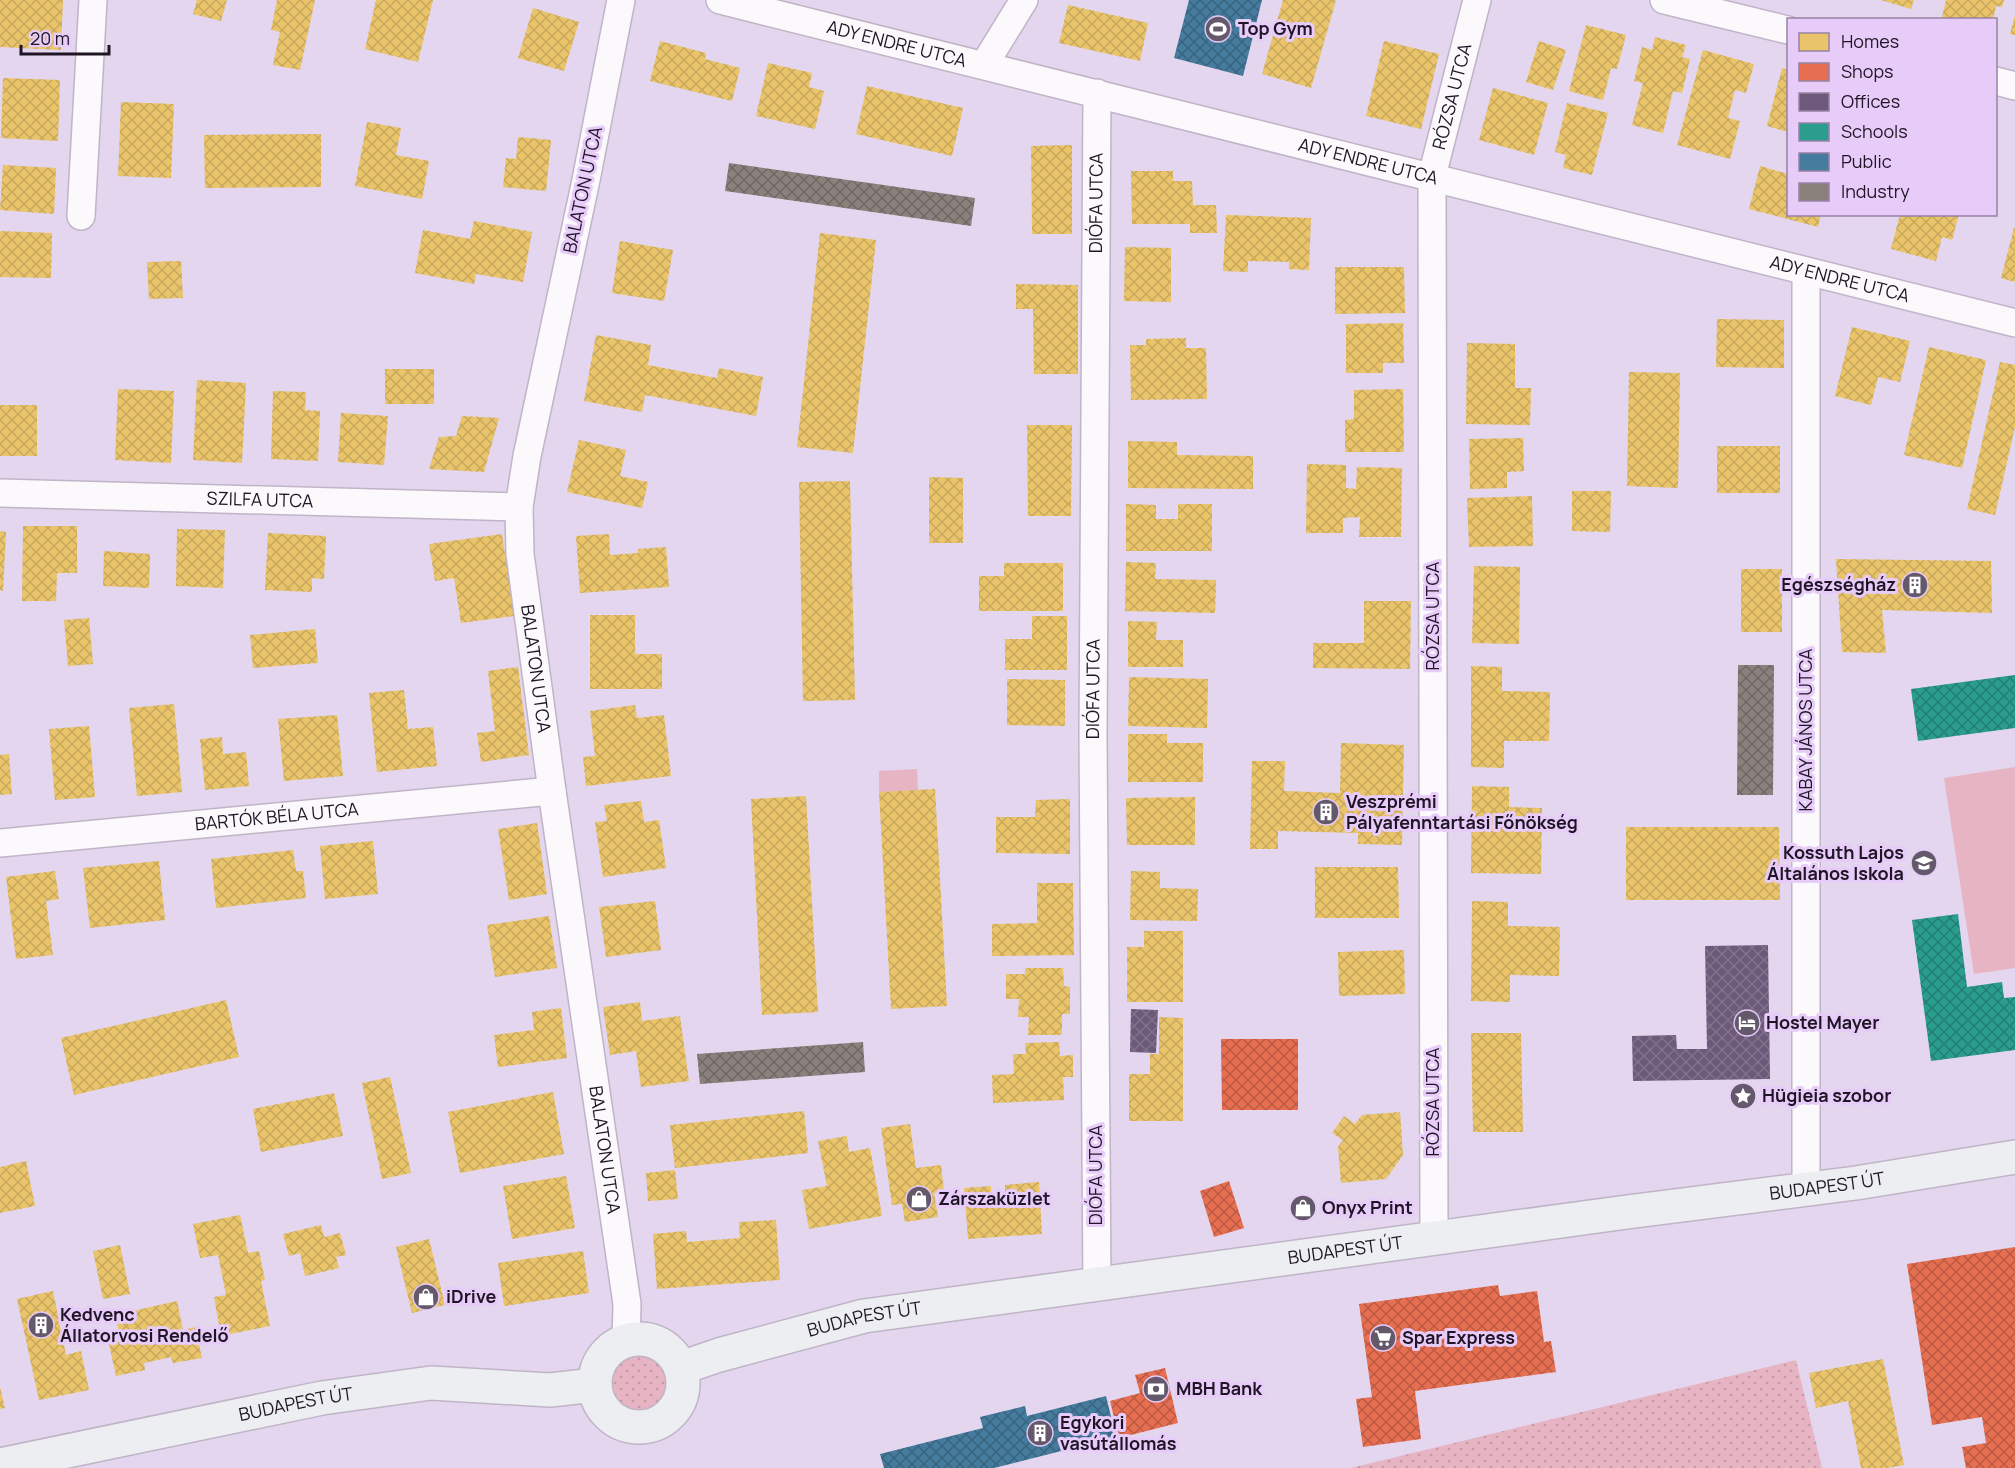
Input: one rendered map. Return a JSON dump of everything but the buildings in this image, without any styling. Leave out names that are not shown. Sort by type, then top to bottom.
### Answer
[{"type":"main road","name":"BUDAPEST ÚT","points":[[681,1368],[719,1355],[864,1316],[1806,1190],[2015,1157]]},
{"type":"main road","points":[[640,1339],[653,1341],[666,1347],[675,1356],[681,1368],[684,1386],[679,1404],[667,1418],[651,1426],[635,1427],[620,1423],[607,1414],[598,1401],[595,1385],[597,1371],[603,1357],[613,1347],[626,1341],[640,1339]]},
{"type":"main road","name":"BUDAPEST ÚT","points":[[0,1465],[322,1398],[431,1383],[550,1390],[595,1385]]},
{"type":"street","points":[[81,216],[93,0]]},
{"type":"street","name":"BALATON UTCA","points":[[621,0],[586,180],[526,456],[519,507],[520,554],[552,791],[627,1304],[626,1341]]},
{"type":"street","name":"ADY ENDRE UTCA","points":[[720,0],[2015,323]]},
{"type":"street","points":[[984,65],[1024,0]]},
{"type":"street","name":"RÓZSA UTCA","points":[[1434,1238],[1432,176],[1477,0]]},
{"type":"street","points":[[1664,0],[1787,30]]},
{"type":"street","points":[[1997,82],[2015,86]]},
{"type":"street","name":"DIÓFA UTCA","points":[[1097,93],[1093,735],[1097,1286]]},
{"type":"street","name":"KABAY JÁNOS UTCA","points":[[1806,271],[1806,1190]]},
{"type":"street","name":"SZILFA UTCA","points":[[0,493],[519,507]]},
{"type":"street","name":"BARTÓK BÉLA UTCA","points":[[0,843],[552,791]]},
{"type":"shaded area","points":[[2015,767],[2015,968],[1974,974],[1944,778]]},
{"type":"shaded area","points":[[917,769],[918,790],[879,792],[879,771]]},
{"type":"shaded area","points":[[639,1339],[656,1342],[670,1352],[680,1366],[683,1383],[680,1400],[670,1414],[656,1424],[639,1427],[622,1424],[608,1414],[598,1400],[595,1383],[598,1366],[608,1352],[622,1342]]},
{"type":"shaded area","points":[[1796,1360],[1822,1468],[1351,1468]]},
{"type":"place","name":"Top Gym","points":[[1218,29]]},
{"type":"place","name":"Egészségház","points":[[1915,585]]},
{"type":"place","name":"Veszprémi Pályafenntartási Főnökség","points":[[1326,812]]},
{"type":"place","name":"Kossuth Lajos Általános Iskola","points":[[1924,863]]},
{"type":"place","name":"Hostel Mayer","points":[[1747,1023]]},
{"type":"place","name":"Hügieia szobor","points":[[1743,1096]]},
{"type":"place","name":"Zárszaküzlet","points":[[919,1199]]},
{"type":"place","name":"Onyx Print","points":[[1303,1208]]},
{"type":"place","name":"iDrive","points":[[426,1297]]},
{"type":"place","name":"Kedvenc Állatorvosi Rendelő","points":[[41,1325]]},
{"type":"place","name":"Spar Express","points":[[1383,1338]]},
{"type":"place","name":"MBH Bank","points":[[1156,1389]]},
{"type":"place","name":"Egykori vasútállomás","points":[[1040,1433]]}]
